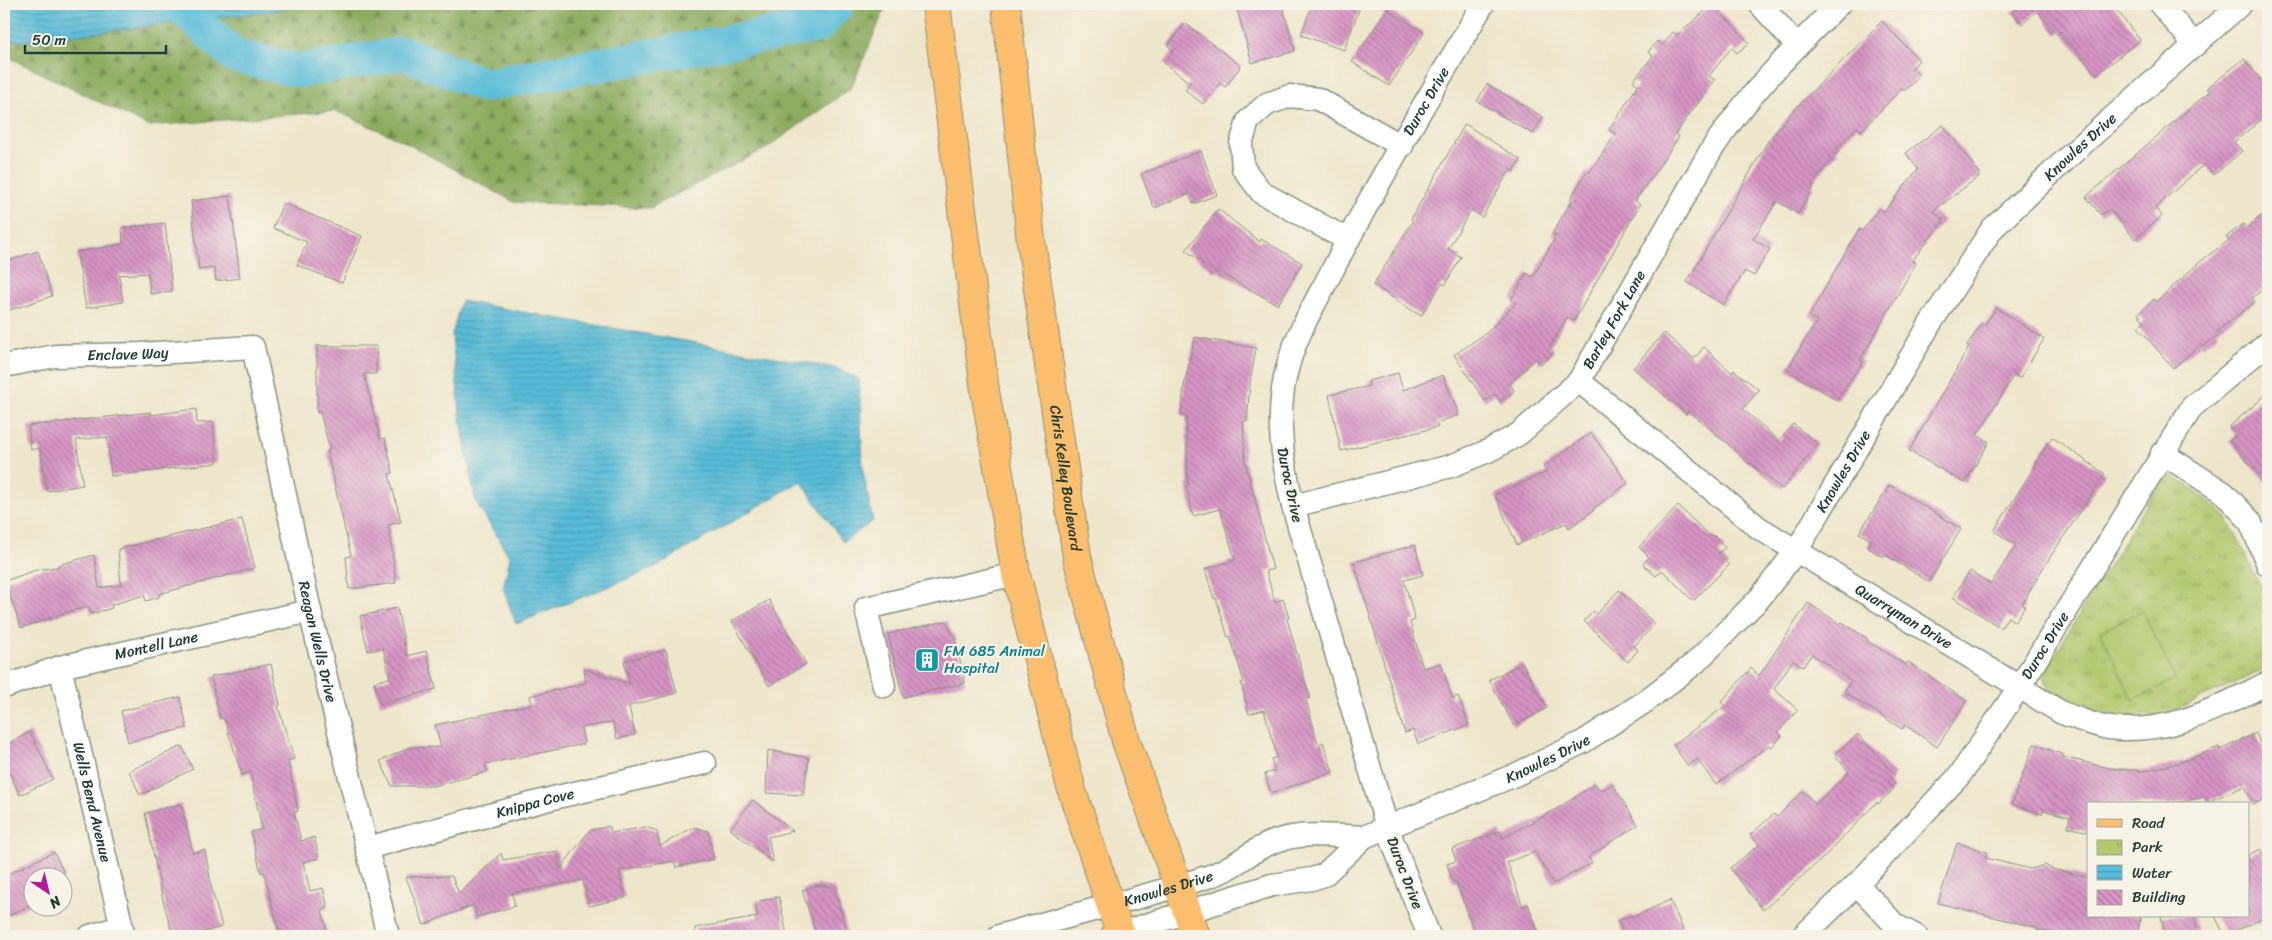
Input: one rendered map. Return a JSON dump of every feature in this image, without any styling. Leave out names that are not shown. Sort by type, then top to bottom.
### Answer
[{"type":"main road","points":[[936,4],[985,391],[1016,574],[1072,790],[1111,906],[1118,936]]},
{"type":"main road","name":"Chris Kelley Boulevard","points":[[1006,6],[1030,241],[1077,557],[1126,741],[1191,925]]},
{"type":"street","name":"Duroc Drive","points":[[1429,936],[1387,827],[1293,506],[1282,462],[1279,418],[1285,377],[1301,330],[1348,240],[1483,4]]},
{"type":"street","points":[[1760,4],[1797,46]]},
{"type":"street","name":"Barley Fork Lane","points":[[1293,506],[1452,466],[1488,451],[1519,434],[1579,381],[1714,145],[1732,117],[1759,85],[1839,4]]},
{"type":"street","points":[[2160,4],[2195,44]]},
{"type":"street","name":"Knowles Drive","points":[[1118,936],[1191,925],[1272,885],[1312,879],[1324,875],[1364,837],[1514,775],[1575,746],[1643,703],[1695,663],[1759,599],[1797,550],[1930,324],[1992,229],[2078,148],[2241,4]]},
{"type":"street","points":[[1348,240],[1262,193],[1243,168],[1242,144],[1248,121],[1266,104],[1290,96],[1318,99],[1402,146]]},
{"type":"street","name":"Duroc Drive","points":[[1803,936],[1857,884],[1960,775],[2020,686],[2162,453],[2192,408],[2268,343]]},
{"type":"street","name":"Enclave Way","points":[[4,366],[55,356],[253,348]]},
{"type":"street","name":"Reagan Wells Drive","points":[[253,348],[310,611],[388,936]]},
{"type":"street","name":"Quarryman Drive","points":[[1579,381],[1759,528],[2062,713],[2108,728],[2155,728],[2190,720],[2268,683]]},
{"type":"street","points":[[2162,453],[2224,493],[2250,521],[2268,565]]},
{"type":"street","points":[[884,686],[866,608],[1016,574]]},
{"type":"street","name":"Montell Lane","points":[[4,687],[60,667],[310,611]]},
{"type":"street","name":"Wells Bend Avenue","points":[[60,667],[123,932]]},
{"type":"street","name":"Knippa Cove","points":[[366,848],[553,798],[705,763]]},
{"type":"street","name":"Knowles Drive","points":[[999,936],[1111,906],[1217,874],[1237,864],[1262,847],[1282,838],[1324,835],[1364,837]]},
{"type":"street","points":[[1857,884],[1895,926],[1916,936]]},
{"type":"street","points":[[90,936],[123,932]]},
{"type":"green space","points":[[4,4],[887,4],[851,88],[767,148],[650,208],[514,202],[403,141],[336,111],[148,126],[4,55]]},
{"type":"green space","points":[[2171,475],[2199,493],[2225,516],[2239,540],[2268,604],[2268,668],[2165,714],[2118,717],[2078,707],[2048,689],[2044,675],[2047,667],[2162,479]]},
{"type":"green space","points":[[2142,611],[2176,679],[2133,700],[2100,632]]},
{"type":"water","points":[[4,4],[308,4],[302,7],[30,41],[4,40]]},
{"type":"water","points":[[461,301],[836,368],[859,379],[863,471],[873,521],[843,542],[801,481],[654,568],[516,624],[503,588],[510,558],[476,502],[461,422],[452,335]]},
{"type":"building","points":[[1255,4],[1282,4],[1295,51],[1252,63],[1237,9]]},
{"type":"building","points":[[1312,4],[1361,4],[1344,50],[1301,35]]},
{"type":"building","points":[[1713,4],[1749,43],[1737,53],[1732,47],[1709,76],[1715,80],[1675,134],[1679,137],[1635,201],[1640,204],[1574,321],[1567,317],[1550,347],[1554,352],[1541,364],[1536,358],[1510,383],[1514,391],[1500,401],[1495,394],[1485,401],[1454,355],[1486,333],[1516,303],[1511,300],[1527,273],[1533,277],[1556,236],[1552,234],[1572,200],[1570,199],[1587,171],[1589,173],[1616,134],[1609,130],[1638,85],[1633,81],[1653,56],[1648,52],[1657,41],[1663,45],[1673,32],[1677,35]]},
{"type":"building","points":[[2023,4],[2112,4],[2140,40],[2096,75],[2061,31],[2057,35],[2038,11],[2022,24],[2012,12]]},
{"type":"building","points":[[1387,9],[1424,33],[1389,86],[1352,62]]},
{"type":"building","points":[[1882,21],[1919,60],[1912,68],[1920,76],[1904,91],[1902,88],[1861,131],[1857,127],[1836,150],[1838,152],[1811,185],[1814,186],[1798,214],[1777,201],[1753,239],[1770,249],[1754,276],[1745,271],[1723,305],[1687,282],[1768,141],[1791,113]]},
{"type":"building","points":[[1185,23],[1241,66],[1225,87],[1220,83],[1203,104],[1185,90],[1190,83],[1164,63],[1174,51],[1168,46]]},
{"type":"building","points":[[2244,59],[2268,89],[2268,114],[2234,142],[2242,151],[2214,175],[2204,164],[2155,208],[2162,216],[2135,239],[2109,209],[2101,215],[2086,197],[2210,91],[2207,88]]},
{"type":"building","points":[[1487,84],[1543,117],[1533,134],[1477,101]]},
{"type":"building","points":[[1465,124],[1521,160],[1513,172],[1510,170],[1482,217],[1471,210],[1448,249],[1461,257],[1445,285],[1442,283],[1421,316],[1373,285],[1413,221],[1411,219]]},
{"type":"building","points":[[1943,125],[1981,175],[1933,211],[1944,220],[1912,261],[1916,263],[1860,360],[1863,362],[1836,400],[1787,369],[1817,321],[1809,316],[1859,229],[1862,231],[1879,208],[1884,212],[1918,169],[1906,153]]},
{"type":"building","points":[[1201,151],[1217,195],[1193,204],[1189,194],[1154,208],[1141,174]]},
{"type":"building","points":[[230,196],[240,278],[216,281],[214,268],[199,270],[191,201]]},
{"type":"building","points":[[283,203],[362,236],[342,283],[297,265],[307,242],[273,228]]},
{"type":"building","points":[[1218,209],[1260,242],[1261,239],[1302,263],[1278,305],[1217,271],[1215,273],[1186,250]]},
{"type":"building","points":[[2268,210],[2268,285],[2252,298],[2255,302],[2217,331],[2219,334],[2203,347],[2201,344],[2173,368],[2138,327],[2145,322],[2138,314],[2154,299],[2156,302],[2201,261],[2229,240],[2226,237],[2243,224],[2247,228]]},
{"type":"building","points":[[165,223],[172,291],[150,294],[148,273],[119,275],[123,302],[86,308],[77,252],[123,244],[122,228]]},
{"type":"building","points":[[38,251],[52,296],[4,312],[4,262]]},
{"type":"building","points":[[1996,308],[2044,339],[2020,378],[2014,375],[1977,435],[1989,442],[1965,483],[1909,451],[1969,347],[1967,346],[1982,323],[1985,325]]},
{"type":"building","points":[[1664,333],[1694,359],[1704,347],[1732,373],[1734,370],[1759,390],[1743,409],[1779,441],[1793,424],[1818,444],[1782,489],[1749,464],[1726,442],[1688,411],[1686,414],[1633,368]]},
{"type":"building","points":[[1195,337],[1256,348],[1250,382],[1247,421],[1243,421],[1245,461],[1273,569],[1266,571],[1275,602],[1283,599],[1310,698],[1306,699],[1318,744],[1323,742],[1333,772],[1271,793],[1265,774],[1275,771],[1271,759],[1277,757],[1264,710],[1249,714],[1241,683],[1244,682],[1230,636],[1228,637],[1205,569],[1235,560],[1220,509],[1193,516],[1186,485],[1188,485],[1186,417],[1181,416],[1184,386]]},
{"type":"building","points":[[317,346],[377,346],[376,374],[364,374],[380,439],[385,438],[393,473],[389,474],[401,522],[389,525],[396,583],[349,589],[346,557],[351,556],[327,451],[330,450],[320,412],[317,413]]},
{"type":"building","points":[[1398,373],[1403,390],[1443,375],[1459,415],[1436,423],[1438,427],[1341,451],[1329,395],[1369,386],[1368,381]]},
{"type":"building","points":[[2268,393],[2268,484],[2229,441],[2236,435],[2229,427]]},
{"type":"building","points":[[196,409],[197,423],[213,422],[217,463],[111,476],[107,437],[76,440],[83,485],[47,491],[40,448],[31,450],[28,426],[151,412],[151,415]]},
{"type":"building","points":[[1591,433],[1628,483],[1569,528],[1566,523],[1517,545],[1495,495],[1547,472],[1543,467]]},
{"type":"building","points":[[2052,437],[2105,474],[2043,568],[2022,604],[2025,606],[2015,622],[2008,617],[2001,628],[1953,597],[1970,571],[1991,584],[2016,545],[1994,531]]},
{"type":"building","points":[[1890,485],[1961,529],[1929,582],[1884,554],[1883,557],[1867,547],[1871,540],[1859,533]]},
{"type":"building","points":[[1678,506],[1711,537],[1713,535],[1725,547],[1718,554],[1729,565],[1693,601],[1662,570],[1656,576],[1643,564],[1649,557],[1639,547]]},
{"type":"building","points":[[242,519],[255,568],[159,594],[159,597],[146,601],[144,595],[111,605],[112,608],[91,614],[89,607],[74,610],[21,628],[5,581],[36,570],[58,567],[58,565],[94,555],[99,588],[121,585],[118,549]]},
{"type":"building","points":[[1415,545],[1423,575],[1404,580],[1415,620],[1410,622],[1423,668],[1441,663],[1452,698],[1458,696],[1469,725],[1418,744],[1413,730],[1405,733],[1354,562]]},
{"type":"building","points":[[1619,590],[1655,624],[1634,646],[1638,650],[1628,662],[1584,621],[1594,611],[1597,614]]},
{"type":"building","points":[[769,600],[806,664],[769,686],[732,621]]},
{"type":"building","points":[[1808,603],[1840,624],[1842,622],[1868,639],[1867,641],[1906,665],[1908,662],[1967,701],[1937,747],[1905,725],[1902,729],[1844,692],[1851,681],[1812,654],[1803,667],[1793,660],[1774,689],[1798,710],[1778,732],[1782,736],[1772,747],[1769,745],[1716,785],[1697,759],[1688,766],[1673,745],[1725,706],[1721,702],[1751,668],[1759,676]]},
{"type":"building","points":[[397,608],[407,656],[426,651],[436,689],[380,704],[374,682],[390,678],[383,648],[368,651],[360,616]]},
{"type":"building","name":"FM 685 Animal Hospital","points":[[946,621],[955,638],[965,683],[903,697],[888,634]]},
{"type":"building","points":[[666,650],[677,693],[629,706],[635,735],[617,739],[613,722],[581,728],[584,744],[485,764],[487,772],[433,786],[392,786],[380,761],[408,748],[441,747],[435,725],[532,704],[530,696],[586,683],[584,669],[630,684],[624,661]]},
{"type":"building","points":[[1522,663],[1547,708],[1514,726],[1489,680]]},
{"type":"building","points":[[271,664],[280,705],[278,706],[294,759],[288,761],[298,811],[294,812],[301,841],[314,837],[319,858],[303,862],[310,891],[323,888],[328,908],[322,910],[328,936],[280,936],[264,872],[261,873],[251,832],[262,829],[250,772],[242,775],[224,718],[220,719],[211,677]]},
{"type":"building","points":[[180,697],[187,728],[128,742],[121,711]]},
{"type":"building","points":[[30,732],[53,779],[20,795],[4,762],[4,746]]},
{"type":"building","points":[[2256,733],[2268,761],[2268,798],[2253,804],[2245,786],[2207,802],[2205,797],[2181,802],[2087,802],[2087,832],[2068,827],[2070,817],[2043,810],[2042,814],[2012,804],[2034,744],[2064,755],[2063,757],[2109,768],[2143,771],[2179,763],[2219,747],[2220,750]]},
{"type":"building","points":[[1858,734],[1895,775],[1888,782],[1894,789],[1878,804],[1877,802],[1823,858],[1763,910],[1730,868],[1759,845],[1750,835],[1774,814],[1777,817],[1803,791],[1816,804],[1849,772],[1835,755]]},
{"type":"building","points":[[182,746],[193,769],[140,795],[129,771]]},
{"type":"building","points":[[768,750],[809,758],[803,795],[766,793]]},
{"type":"building","points":[[1595,784],[1600,791],[1612,784],[1638,825],[1588,857],[1592,863],[1553,884],[1535,852],[1507,862],[1523,907],[1528,904],[1540,936],[1476,936],[1456,881],[1453,882],[1447,864],[1456,861],[1452,849],[1500,831],[1503,838],[1558,808]]},
{"type":"building","points":[[753,800],[793,831],[768,837],[773,862],[730,829]]},
{"type":"building","points":[[181,804],[193,853],[205,850],[212,890],[222,927],[189,936],[173,936],[162,896],[145,813]]},
{"type":"building","points":[[609,826],[611,833],[646,827],[657,831],[660,846],[694,827],[708,831],[714,859],[676,867],[674,861],[619,871],[625,898],[589,906],[583,880],[512,893],[515,906],[477,917],[473,905],[424,925],[406,877],[452,876],[459,894],[501,853],[503,860],[557,851],[560,869],[589,831]]},
{"type":"building","points":[[1957,843],[1987,852],[1985,858],[2031,869],[2045,865],[2052,869],[2087,877],[2087,918],[2141,918],[2137,936],[2070,936],[2037,930],[2038,928],[1938,903]]},
{"type":"building","points":[[2261,849],[2268,864],[2268,916],[2225,936],[2216,918],[2250,918],[2250,854]]},
{"type":"building","points":[[54,852],[61,868],[22,868],[22,909],[4,918],[4,876]]},
{"type":"building","points":[[818,885],[834,888],[848,933],[837,936],[817,936],[802,890]]},
{"type":"building","points":[[779,897],[787,936],[696,936],[695,928],[758,917],[755,902]]},
{"type":"building","points":[[1670,900],[1686,936],[1624,936],[1618,921],[1632,915],[1633,917]]},
{"type":"building","points":[[2161,918],[2194,918],[2198,936],[2165,936]]},
{"type":"waterway","points":[[178,4],[235,56],[300,71],[404,53],[484,85],[818,26],[838,4]]},
{"type":"place","name":"FM 685 Animal Hospital","points":[[927,660]]}]
